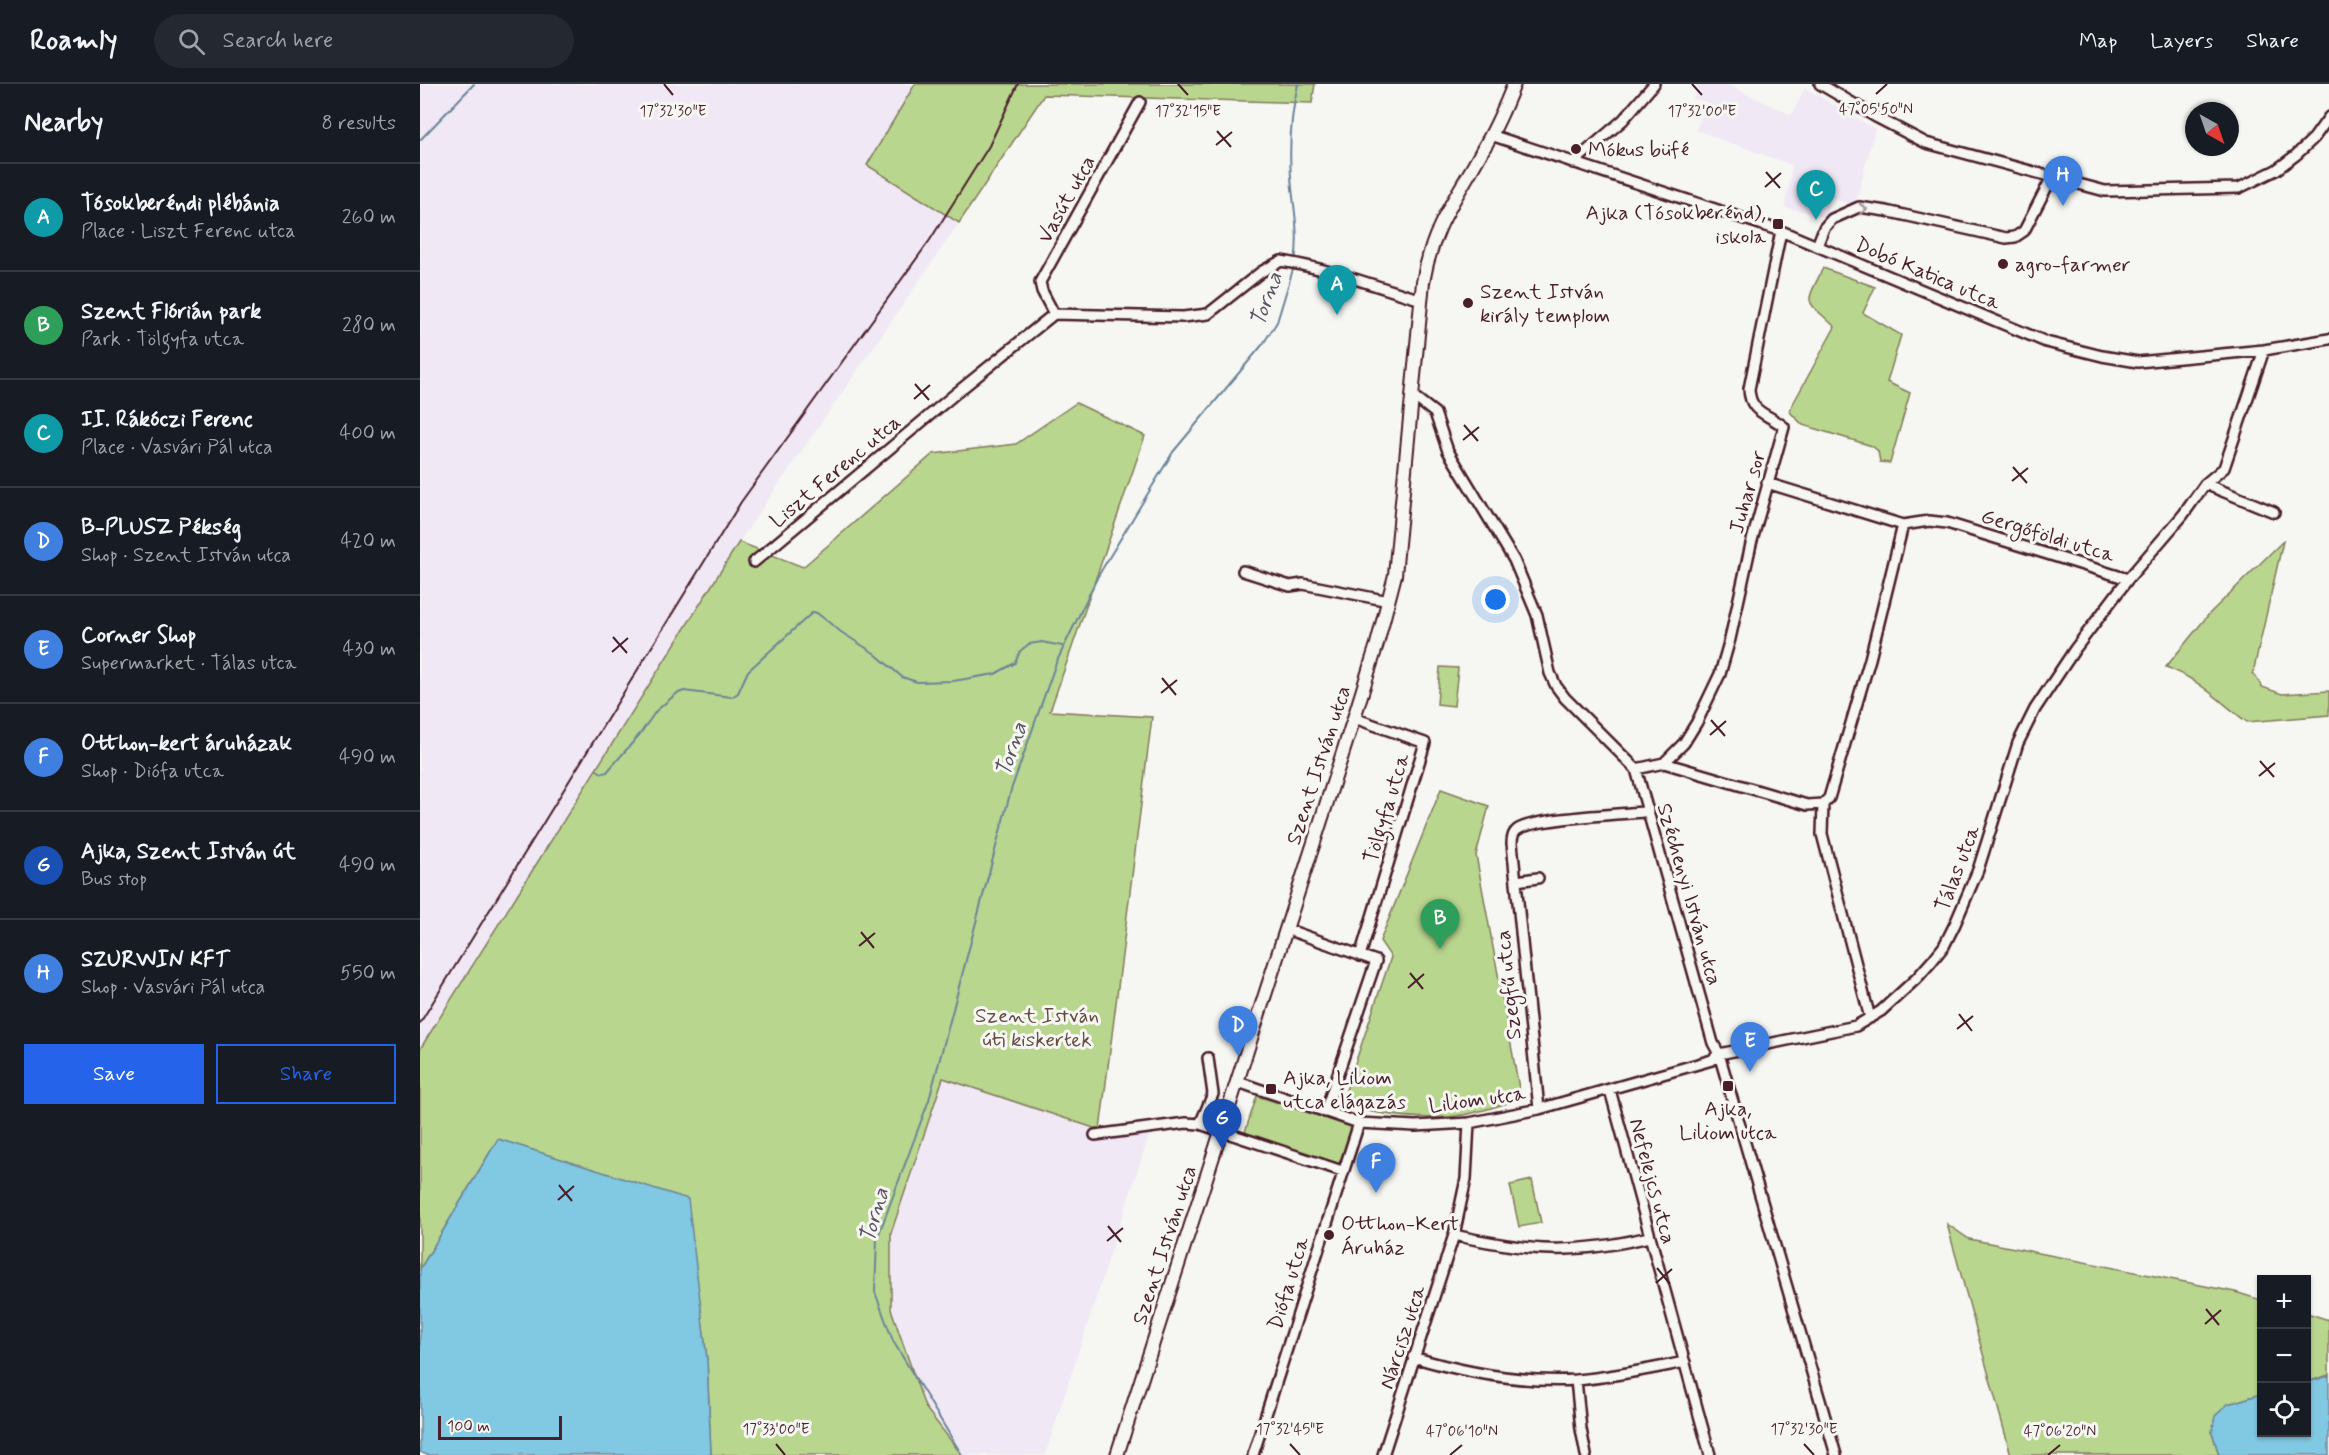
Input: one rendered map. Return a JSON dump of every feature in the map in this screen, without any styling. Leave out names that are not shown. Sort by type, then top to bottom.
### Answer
[{"type":"main road","name":"Szent István utca","points":[[1117,1455],[1354,718],[1389,601],[1396,564],[1426,267],[1440,225],[1491,135],[1514,84]]},
{"type":"street","points":[[1573,163],[1623,120],[1654,84]]},
{"type":"street","points":[[1820,84],[1926,143],[2105,191],[2239,188],[2256,182],[2296,155],[2314,138],[2329,117]]},
{"type":"street","name":"Vasút utca","points":[[1054,314],[1040,282],[1140,102]]},
{"type":"street","name":"Dobó Katica utca","points":[[1491,135],[1781,231],[2046,342],[2102,356],[2138,362],[2264,350],[2329,339]]},
{"type":"street","points":[[1816,246],[1824,228],[1832,219],[1859,207],[2015,237],[2024,231],[2052,177]]},
{"type":"street","name":"Juhar sor","points":[[1664,763],[1684,743],[1697,722],[1720,674],[1751,544],[1784,427],[1754,407],[1749,389],[1781,231]]},
{"type":"street","points":[[1054,314],[1183,316],[1208,314],[1261,272],[1281,261],[1343,274],[1395,294],[1422,300]]},
{"type":"street","name":"Liszt Ferenc utca","points":[[754,562],[1054,314]]},
{"type":"street","name":"Gergőföldi utca","points":[[1767,483],[1796,490],[1902,525],[1929,521],[1947,523],[2128,579],[2183,515],[2205,484],[2223,468],[2264,350]]},
{"type":"street","name":"Széchenyi István utca","points":[[1413,396],[1435,413],[1448,451],[1514,560],[1537,615],[1550,672],[1556,686],[1565,698],[1636,769],[1713,1043],[1719,1054],[1836,1455]]},
{"type":"street","points":[[2205,484],[2274,512]]},
{"type":"street","points":[[1636,769],[1664,763],[1808,805],[1823,804],[1829,798],[1870,659],[1902,525]]},
{"type":"street","points":[[1243,571],[1290,586],[1303,584],[1389,601]]},
{"type":"street","name":"Tálas utca","points":[[1719,1054],[1856,1026],[1881,1011],[1917,978],[1944,946],[1978,870],[2018,743],[2054,679],[2128,579]]},
{"type":"street","name":"Tölgyfa utca","points":[[1354,718],[1425,743],[1360,956]]},
{"type":"street","points":[[1823,804],[1822,834],[1870,1017]]},
{"type":"street","name":"Szegfű utca","points":[[1539,1108],[1512,843],[1517,830],[1543,822],[1643,812],[1648,809]]},
{"type":"street","points":[[1516,881],[1538,878]]},
{"type":"street","points":[[1286,929],[1376,961],[1325,1112]]},
{"type":"street","name":"Liliom utca","points":[[1238,1082],[1359,1123],[1415,1126],[1469,1123],[1610,1090],[1712,1060],[1719,1054]]},
{"type":"street","points":[[1200,1124],[1213,1094],[1208,1058]]},
{"type":"street","name":"Nefelejcs utca","points":[[1610,1090],[1710,1455]]},
{"type":"street","points":[[1095,1135],[1186,1123],[1200,1124],[1342,1171]]},
{"type":"street","name":"Diófa utca","points":[[1253,1455],[1359,1123]]},
{"type":"street","name":"Nárcisz utca","points":[[1383,1455],[1454,1235],[1466,1179],[1469,1123]]},
{"type":"street","points":[[1454,1235],[1518,1248],[1549,1250],[1602,1247],[1649,1238]]},
{"type":"street","points":[[1413,1357],[1452,1369],[1490,1376],[1534,1380],[1576,1380],[1685,1362]]},
{"type":"street","points":[[1576,1380],[1586,1455]]},
{"type":"shaded area","points":[[420,84],[915,84],[868,165],[959,223],[739,542],[420,1049]]},
{"type":"shaded area","points":[[1698,84],[1726,84],[1792,115],[1805,88],[1875,129],[1855,204],[1831,199],[1827,218],[1785,207],[1792,165],[1696,130],[1707,102],[1693,99]]},
{"type":"shaded area","points":[[943,1078],[1100,1130],[1149,1135],[1045,1455],[962,1455],[925,1408],[891,1309],[891,1233]]},
{"type":"green space","points":[[915,84],[1315,84],[1312,103],[1044,95],[959,223],[867,165]]},
{"type":"green space","points":[[1823,268],[1875,287],[1863,313],[1901,335],[1887,382],[1910,393],[1890,463],[1880,462],[1878,451],[1872,446],[1803,425],[1789,411],[1835,327],[1817,311],[1810,301],[1812,290]]},
{"type":"green space","name":"Szent István úti kiskertek","points":[[1076,403],[1145,436],[1050,711],[1152,717],[1100,1130],[943,1078],[891,1233],[891,1309],[925,1407],[962,1455],[711,1455],[707,1359],[687,1199],[498,1139],[420,1269],[420,1049],[739,542],[803,567],[933,454],[1016,444]]},
{"type":"green space","points":[[2283,541],[2253,673],[2262,687],[2282,694],[2329,691],[2329,715],[2247,722],[2199,684],[2166,667],[2209,614]]},
{"type":"green space","points":[[1440,667],[1458,668],[1454,706],[1437,704]]},
{"type":"green space","points":[[1441,789],[1489,806],[1476,855],[1521,1099],[1469,1114],[1432,1118],[1371,1112],[1341,1105],[1391,957],[1380,941]]},
{"type":"green space","points":[[1257,1096],[1352,1127],[1338,1167],[1244,1135]]},
{"type":"green space","points":[[1532,1180],[1541,1223],[1519,1227],[1510,1185]]},
{"type":"green space","points":[[1947,1224],[1969,1239],[2235,1292],[2257,1299],[2257,1395],[2229,1404],[2212,1432],[2219,1455],[2011,1455]]},
{"type":"green space","points":[[2311,1314],[2329,1320],[2329,1375],[2311,1381]]},
{"type":"water","points":[[498,1139],[688,1199],[707,1359],[711,1455],[427,1455],[420,1452],[420,1269]]},
{"type":"water","points":[[2329,1376],[2329,1455],[2219,1455],[2212,1432],[2215,1416],[2228,1404],[2257,1395],[2257,1437],[2311,1437],[2311,1381]]},
{"type":"waterway","points":[[420,140],[474,84]]},
{"type":"waterway","name":"Torna","points":[[1295,261],[1296,229],[1290,154],[1292,119],[1298,84]]},
{"type":"waterway","name":"Torna","points":[[962,1455],[893,1341],[875,1292],[877,1239],[929,1100],[1011,790],[1056,663],[1098,576],[1173,452],[1263,344],[1277,322],[1294,266]]},
{"type":"waterway","points":[[597,770],[602,773],[607,772],[640,734],[656,711],[676,694],[684,691],[732,697],[738,693],[748,671],[813,612],[874,653],[902,677],[917,682],[953,681],[995,674],[1015,663],[1020,651],[1029,644],[1042,642],[1062,646]]},
{"type":"railway","points":[[420,1023],[741,502],[930,240],[989,146],[1018,84]]},
{"type":"place","name":"Mókus büfé","points":[[1576,149]]},
{"type":"place","name":"SZURWIN KFT","points":[[2063,206]]},
{"type":"place","name":"II. Rákóczi Ferenc","points":[[1816,220]]},
{"type":"place","name":"Ajka (Tósokberénd), iskola","points":[[1778,224]]},
{"type":"place","name":"agro-farmer","points":[[2003,264]]},
{"type":"place","name":"Szent István király templom","points":[[1468,303]]},
{"type":"place","name":"Tósokberéndi plébánia","points":[[1337,315]]},
{"type":"place","name":"Szent Flórián park","points":[[1440,949]]},
{"type":"place","name":"B-PLUSZ Pékség","points":[[1238,1056]]},
{"type":"place","name":"Corner Shop","points":[[1750,1072]]},
{"type":"place","name":"Ajka, Liliom utca","points":[[1728,1086]]},
{"type":"place","name":"Ajka, Liliom utca elágazás","points":[[1271,1089]]},
{"type":"place","name":"Ajka, Szent István út","points":[[1222,1149]]},
{"type":"place","name":"Otthon-kert áruházak","points":[[1376,1193]]},
{"type":"place","name":"Otthon-Kert Áruház","points":[[1329,1235]]}]
